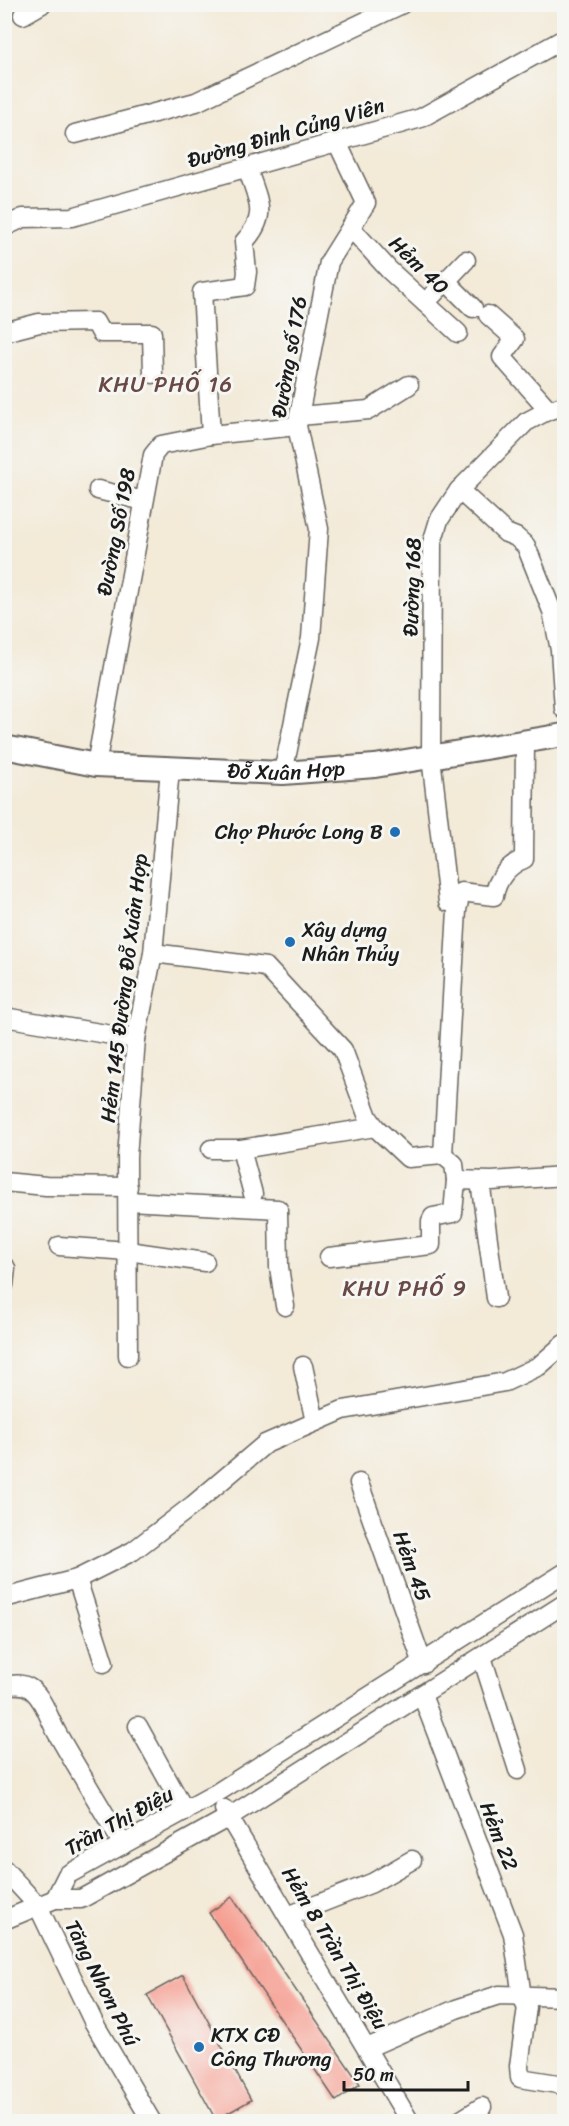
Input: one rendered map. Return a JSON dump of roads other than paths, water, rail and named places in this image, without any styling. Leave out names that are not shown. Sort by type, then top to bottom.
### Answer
[{"type":"main road","name":"Đỗ Xuân Hợp","points":[[4,747],[96,765],[283,773],[375,766],[564,735]]},
{"type":"street","points":[[23,15],[42,4]]},
{"type":"street","points":[[75,134],[196,102],[402,4]]},
{"type":"street","name":"Đường Đinh Củng Viên","points":[[4,227],[23,218],[72,217],[433,113],[564,39]]},
{"type":"street","name":"Đường số 176","points":[[283,773],[311,638],[319,529],[298,421],[329,262],[366,204],[337,142]]},
{"type":"street","points":[[211,435],[202,292],[245,286],[247,272],[244,242],[255,230],[261,216],[247,167]]},
{"type":"street","name":"Hẻm 40","points":[[351,228],[389,270],[458,333]]},
{"type":"street","points":[[425,303],[466,260]]},
{"type":"street","points":[[446,281],[515,339],[502,357],[557,408]]},
{"type":"street","points":[[4,332],[39,323],[95,322],[101,333],[152,333],[153,374]]},
{"type":"street","name":"Đường Số 198","points":[[96,765],[153,455],[161,445],[369,410],[408,385]]},
{"type":"street","name":"Đường 168","points":[[448,902],[431,757],[432,543],[439,520],[459,490],[526,422],[557,408]]},
{"type":"street","points":[[98,490],[144,501]]},
{"type":"street","points":[[459,490],[506,533],[516,537],[526,546],[552,611],[560,650],[564,709]]},
{"type":"street","points":[[443,1155],[457,910],[461,892],[494,896],[496,886],[503,875],[516,862],[524,859],[525,741]]},
{"type":"street","name":"Hẻm 145 Đường Đỗ Xuân Hợp","points":[[128,1356],[128,1157],[136,1039],[153,953],[170,769]]},
{"type":"street","points":[[153,953],[266,967],[343,1050],[368,1117],[375,1127],[408,1158],[443,1155],[454,1164],[456,1180],[453,1213],[433,1217],[431,1245],[329,1257]]},
{"type":"street","points":[[4,1017],[136,1039]]},
{"type":"street","points":[[211,1149],[241,1149],[375,1127]]},
{"type":"street","points":[[241,1149],[253,1194]]},
{"type":"street","points":[[456,1180],[480,1181],[564,1176]]},
{"type":"street","points":[[480,1181],[496,1298]]},
{"type":"street","points":[[4,1182],[278,1209],[279,1267],[285,1306]]},
{"type":"street","points":[[59,1246],[128,1251],[206,1262]]},
{"type":"street","points":[[4,1598],[77,1579],[133,1551],[266,1444],[343,1410],[505,1382],[539,1366],[564,1344]]},
{"type":"street","points":[[303,1366],[315,1422]]},
{"type":"street","name":"Hẻm 45","points":[[359,1483],[423,1664]]},
{"type":"street","name":"Trần Thị Điệu","points":[[55,1899],[67,1875],[215,1794],[535,1594],[564,1573]]},
{"type":"street","points":[[77,1579],[104,1662]]},
{"type":"street","points":[[535,1594],[548,1616]]},
{"type":"street","points":[[4,1920],[55,1899],[81,1899],[229,1817],[564,1604]]},
{"type":"street","points":[[482,1657],[518,1770]]},
{"type":"street","points":[[4,1686],[14,1684],[27,1686],[39,1697],[55,1730],[123,1845]]},
{"type":"street","name":"Hẻm 22","points":[[422,1695],[513,1934],[522,1997],[527,2007],[519,2066],[520,2078],[564,2085]]},
{"type":"street","points":[[138,1726],[185,1811]]},
{"type":"street","name":"Hẻm 8 Trần Thị Điệu","points":[[215,1794],[367,2048],[456,2009],[499,1995],[564,1997]]},
{"type":"street","points":[[288,1916],[372,1883],[412,1860]]},
{"type":"street","name":"Tăng Nhơn Phú","points":[[4,1869],[38,1906],[94,2023],[152,2121]]},
{"type":"street","points":[[367,2048],[410,2121]]},
{"type":"street","points":[[458,2121],[482,2107]]},
{"type":"place","name":"Chợ Phước Long B","points":[[395,832]]},
{"type":"place","name":"Xây dựng Nhân Thủy","points":[[290,942]]},
{"type":"place","name":"KTX CĐ Công Thương","points":[[199,2047]]},
{"type":"district","name":"KHU PHỐ 16","points":[[166,384]]},
{"type":"district","name":"KHU PHỐ 9","points":[[405,1288]]}]
